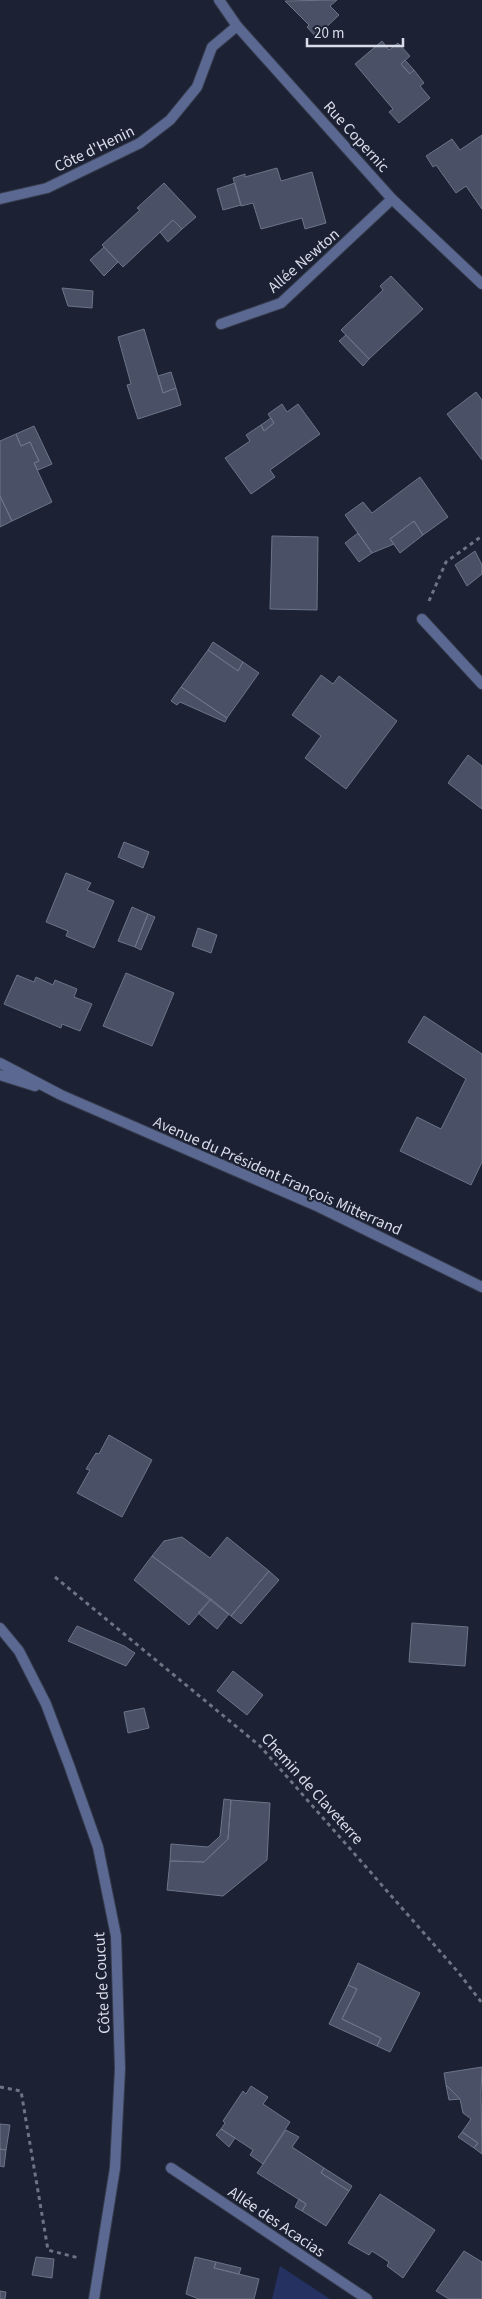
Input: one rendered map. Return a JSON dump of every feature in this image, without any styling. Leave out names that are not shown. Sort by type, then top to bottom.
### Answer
[{"type":"street","name":"Rue Copernic","points":[[218,0],[237,26],[392,199],[482,284]]},
{"type":"street","name":"Côte d'Henin","points":[[0,199],[47,188],[140,143],[170,120],[196,87],[212,47],[237,26]]},
{"type":"street","name":"Allée Newton","points":[[221,324],[281,303],[392,199]]},
{"type":"street","points":[[422,618],[482,684]]},
{"type":"street","name":"Avenue du Président François Mitterrand","points":[[0,1063],[61,1095],[320,1207],[482,1287]]},
{"type":"street","name":"Avenue du Président François Mitterrand","points":[[0,1075],[61,1095]]},
{"type":"street","name":"Côte de Coucut","points":[[0,1628],[19,1651],[41,1695],[69,1765],[98,1847],[116,1936],[120,2069],[116,2168],[94,2299]]},
{"type":"street","name":"Allée des Acacias","points":[[171,2168],[367,2299]]},
{"type":"path","points":[[422,618],[446,562],[482,536]]},
{"type":"path","name":"Chemin de Claveterre","points":[[55,1577],[260,1746],[458,1972],[482,2002]]},
{"type":"path","points":[[0,2087],[21,2091],[48,2250],[101,2264]]},
{"type":"shaded area","points":[[280,2266],[330,2299],[272,2299]]},
{"type":"building","points":[[337,0],[330,6],[339,15],[316,37],[307,27],[309,25],[285,1]]},
{"type":"building","points":[[382,41],[389,50],[398,43],[410,56],[401,64],[410,74],[414,70],[424,83],[420,86],[430,98],[399,123],[389,112],[393,109],[355,64]]},
{"type":"building","points":[[405,60],[414,70],[410,74],[401,64]]},
{"type":"building","points":[[482,135],[482,209],[466,186],[456,193],[436,165],[433,167],[426,156],[452,139],[460,150]]},
{"type":"building","points":[[277,168],[281,181],[312,172],[326,223],[305,229],[302,218],[261,229],[253,203],[241,206],[233,178],[245,174],[245,177]]},
{"type":"building","points":[[164,183],[196,217],[182,229],[173,220],[123,267],[102,245],[140,210],[137,208]]},
{"type":"building","points":[[235,183],[241,205],[223,210],[217,189]]},
{"type":"building","points":[[173,220],[182,229],[168,242],[160,232]]},
{"type":"building","points":[[104,247],[118,262],[104,276],[90,260]]},
{"type":"building","points":[[391,276],[423,309],[369,359],[341,330],[383,290],[380,286]]},
{"type":"building","points":[[62,288],[93,291],[92,308],[68,306]]},
{"type":"building","points":[[144,329],[163,393],[176,388],[181,405],[138,419],[127,385],[131,384],[118,337]]},
{"type":"building","points":[[346,335],[369,359],[363,366],[339,341]]},
{"type":"building","points":[[171,372],[176,388],[163,393],[158,376]]},
{"type":"building","points":[[476,392],[482,400],[482,460],[447,414]]},
{"type":"building","points":[[282,404],[287,412],[298,404],[320,434],[270,470],[275,477],[251,494],[225,458],[250,441],[246,435],[261,425],[264,431],[274,423],[268,414]]},
{"type":"building","points":[[271,418],[274,423],[264,431],[261,425]]},
{"type":"building","points":[[34,426],[52,464],[38,470],[34,463],[39,461],[30,442],[21,446],[16,434]]},
{"type":"building","points":[[16,434],[21,446],[30,442],[39,461],[34,463],[52,502],[12,521],[0,496],[0,441]]},
{"type":"building","points":[[420,477],[448,517],[423,535],[414,521],[390,539],[394,544],[372,553],[345,515],[363,502],[372,513]]},
{"type":"building","points":[[0,496],[12,521],[0,527]]},
{"type":"building","points":[[414,521],[423,535],[400,553],[390,539]]},
{"type":"building","points":[[358,533],[372,553],[359,562],[345,543]]},
{"type":"building","points":[[272,536],[318,537],[317,610],[270,609]]},
{"type":"building","points":[[475,551],[482,565],[482,574],[467,586],[455,565]]},
{"type":"building","points":[[213,642],[243,662],[238,671],[208,650]]},
{"type":"building","points":[[208,650],[238,671],[243,662],[259,673],[227,718],[181,687]]},
{"type":"building","points":[[321,675],[333,684],[339,676],[397,721],[346,789],[305,758],[321,736],[292,715]]},
{"type":"building","points":[[181,687],[227,718],[225,722],[180,702],[177,705],[171,701]]},
{"type":"building","points":[[468,755],[482,766],[482,809],[448,783]]},
{"type":"building","points":[[124,842],[149,852],[143,868],[118,857]]},
{"type":"building","points":[[66,873],[91,883],[87,890],[114,901],[94,948],[66,936],[68,931],[46,922]]},
{"type":"building","points":[[132,907],[148,914],[135,947],[118,941]]},
{"type":"building","points":[[148,914],[155,917],[141,950],[135,947]]},
{"type":"building","points":[[198,928],[217,935],[211,953],[192,946]]},
{"type":"building","points":[[126,973],[174,993],[152,1046],[103,1026]]},
{"type":"building","points":[[17,975],[34,982],[36,977],[53,985],[55,980],[77,989],[74,997],[92,1004],[80,1031],[62,1024],[61,1028],[4,1004]]},
{"type":"building","points":[[424,1016],[482,1054],[482,1162],[471,1185],[400,1151],[417,1117],[441,1129],[466,1079],[408,1042]]},
{"type":"building","points":[[109,1435],[152,1460],[122,1517],[77,1493],[90,1470],[86,1469],[96,1453],[99,1454]]},
{"type":"building","points":[[182,1537],[210,1558],[227,1537],[269,1571],[231,1616],[152,1556],[164,1541]]},
{"type":"building","points":[[152,1556],[211,1599],[189,1625],[134,1580]]},
{"type":"building","points":[[269,1571],[279,1580],[241,1624],[231,1616]]},
{"type":"building","points":[[211,1599],[229,1614],[217,1629],[198,1613]]},
{"type":"building","points":[[412,1623],[468,1627],[465,1666],[409,1662]]},
{"type":"building","points":[[77,1626],[124,1646],[135,1653],[126,1666],[68,1641]]},
{"type":"building","points":[[233,1671],[263,1695],[247,1715],[217,1691]]},
{"type":"building","points":[[144,1708],[149,1728],[128,1733],[124,1712]]},
{"type":"building","points":[[224,1799],[231,1800],[228,1839],[204,1862],[170,1861],[171,1844],[208,1847],[220,1836]]},
{"type":"building","points":[[231,1800],[270,1803],[267,1860],[223,1896],[167,1890],[170,1861],[204,1862],[228,1839]]},
{"type":"building","points":[[358,1963],[420,1993],[390,2052],[377,2046],[381,2038],[342,2019],[357,1989],[348,1985]]},
{"type":"building","points":[[348,1985],[357,1989],[342,2019],[381,2038],[377,2046],[329,2024]]},
{"type":"building","points":[[482,2067],[482,2154],[474,2148],[478,2143],[462,2132],[471,2119],[463,2113],[460,2099],[446,2085],[444,2073]]},
{"type":"building","points":[[446,2085],[460,2099],[449,2100]]},
{"type":"building","points":[[251,2086],[268,2097],[263,2104],[290,2122],[263,2164],[250,2155],[253,2150],[221,2129],[225,2123],[223,2121],[243,2091],[246,2094]]},
{"type":"building","points":[[0,2124],[10,2125],[6,2150],[0,2149]]},
{"type":"building","points":[[221,2129],[235,2138],[229,2147],[216,2135]]},
{"type":"building","points":[[286,2130],[299,2137],[292,2147],[324,2168],[321,2173],[349,2191],[326,2226],[302,2211],[306,2204],[257,2173]]},
{"type":"building","points":[[462,2132],[478,2143],[474,2148],[458,2137]]},
{"type":"building","points":[[0,2149],[6,2150],[4,2167],[0,2166]]},
{"type":"building","points":[[324,2168],[352,2186],[349,2191],[321,2173]]},
{"type":"building","points":[[380,2194],[435,2230],[403,2278],[387,2266],[389,2262],[372,2251],[369,2255],[348,2243]]},
{"type":"building","points":[[299,2199],[306,2204],[302,2211],[295,2207]]},
{"type":"building","points":[[464,2251],[482,2262],[482,2299],[449,2299],[436,2291]]},
{"type":"building","points":[[36,2257],[54,2259],[52,2278],[32,2275]]},
{"type":"building","points":[[195,2257],[216,2262],[214,2268],[259,2279],[254,2299],[199,2299],[186,2294]]},
{"type":"building","points":[[216,2262],[241,2268],[239,2274],[214,2268]]},
{"type":"building","points":[[0,2291],[6,2292],[5,2299],[0,2299]]}]
